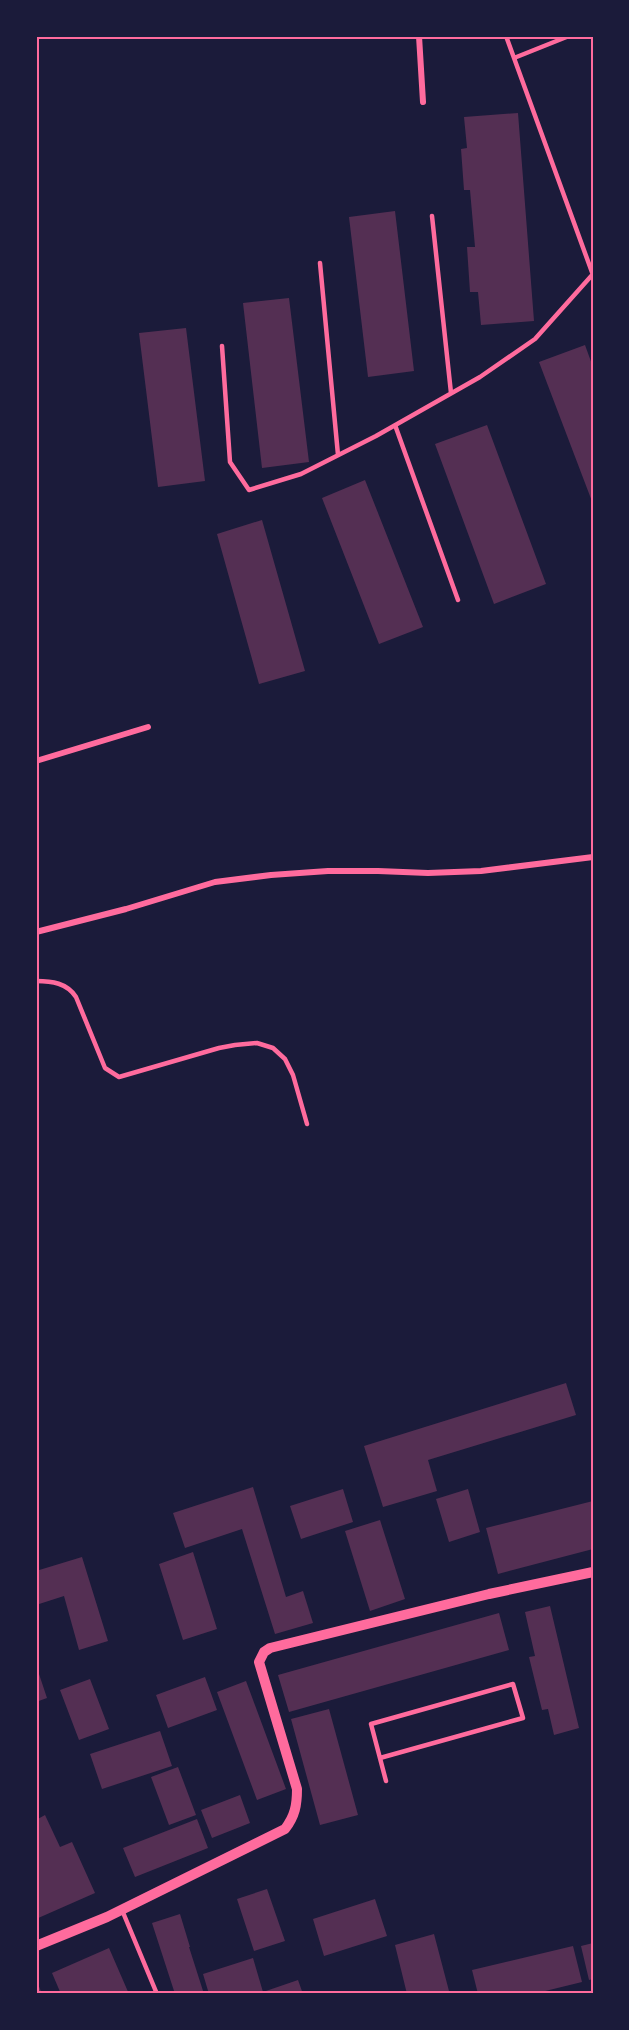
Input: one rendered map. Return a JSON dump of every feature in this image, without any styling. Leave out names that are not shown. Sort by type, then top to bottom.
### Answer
[{"type":"street","points":[[419,36],[423,102]]},
{"type":"street","points":[[36,761],[148,727]]},
{"type":"street","points":[[36,932],[126,909],[215,882],[271,875],[328,872],[481,871],[593,856]]},
{"type":"street","points":[[36,1946],[122,1910],[285,1830],[293,1819],[297,1806],[297,1788],[259,1662],[264,1652],[270,1648],[489,1594],[593,1572]]},
{"type":"lane","points":[[222,346],[230,462],[249,490],[301,474],[338,455],[480,377],[535,339],[593,274],[506,36]]},
{"type":"lane","points":[[514,58],[569,36]]},
{"type":"lane","points":[[432,216],[451,393]]},
{"type":"lane","points":[[320,263],[338,455]]},
{"type":"lane","points":[[394,425],[458,600]]},
{"type":"lane","points":[[36,981],[52,982],[72,990],[105,1068],[119,1077],[235,1045],[257,1043],[273,1048],[285,1059],[293,1075],[307,1124]]},
{"type":"lane","points":[[380,1758],[523,1719],[513,1684],[370,1724],[386,1781]]},
{"type":"lane","points":[[122,1910],[157,1994]]},
{"type":"building","points":[[518,113],[534,321],[481,325],[478,292],[470,292],[467,247],[475,247],[470,190],[464,190],[461,149],[467,148],[464,117]]},
{"type":"building","points":[[395,211],[414,371],[368,377],[349,217]]},
{"type":"building","points":[[289,298],[309,462],[262,468],[243,303]]},
{"type":"building","points":[[186,328],[205,481],[158,487],[139,333]]},
{"type":"building","points":[[585,345],[593,367],[593,504],[539,362]]},
{"type":"building","points":[[487,425],[546,584],[494,604],[435,444]]},
{"type":"building","points":[[365,480],[423,627],[379,644],[322,498]]},
{"type":"building","points":[[262,520],[305,671],[259,684],[217,534]]},
{"type":"building","points":[[566,1383],[576,1415],[428,1460],[437,1491],[383,1507],[364,1446]]},
{"type":"building","points":[[253,1487],[286,1597],[303,1591],[313,1623],[275,1634],[242,1529],[185,1548],[173,1513]]},
{"type":"building","points":[[343,1489],[353,1522],[301,1539],[290,1506]]},
{"type":"building","points":[[468,1489],[480,1532],[449,1542],[436,1499]]},
{"type":"building","points":[[593,1501],[593,1549],[498,1574],[486,1528]]},
{"type":"building","points":[[380,1520],[405,1599],[370,1611],[345,1531]]},
{"type":"building","points":[[193,1552],[217,1629],[183,1640],[159,1564]]},
{"type":"building","points":[[82,1557],[108,1641],[79,1650],[64,1596],[36,1605],[36,1571]]},
{"type":"building","points":[[550,1606],[579,1728],[554,1735],[548,1709],[542,1710],[529,1657],[535,1656],[525,1612]]},
{"type":"building","points":[[499,1613],[509,1650],[289,1712],[278,1675]]},
{"type":"building","points":[[39,1674],[47,1698],[36,1702],[36,1675]]},
{"type":"building","points":[[205,1677],[217,1710],[168,1728],[156,1695]]},
{"type":"building","points":[[90,1679],[109,1729],[79,1740],[60,1690]]},
{"type":"building","points":[[246,1681],[286,1789],[257,1800],[217,1692]]},
{"type":"building","points":[[329,1709],[358,1815],[320,1825],[291,1719]]},
{"type":"building","points":[[160,1731],[172,1766],[102,1789],[90,1754]]},
{"type":"building","points":[[178,1767],[196,1815],[169,1825],[151,1777]]},
{"type":"building","points":[[240,1795],[250,1823],[212,1838],[201,1810]]},
{"type":"building","points":[[45,1815],[60,1847],[72,1842],[95,1893],[36,1919],[36,1857],[38,1856],[36,1820]]},
{"type":"building","points":[[197,1819],[208,1848],[135,1877],[123,1848]]},
{"type":"building","points":[[267,1889],[285,1941],[254,1951],[237,1899]]},
{"type":"building","points":[[375,1899],[387,1936],[324,1956],[313,1919]]},
{"type":"building","points":[[180,1914],[204,1994],[175,1994],[152,1923]]},
{"type":"building","points":[[434,1934],[449,1991],[435,1994],[407,1994],[395,1945]]},
{"type":"building","points":[[593,1943],[593,1979],[589,1980],[581,1946]]},
{"type":"building","points":[[573,1946],[582,1982],[533,1994],[478,1994],[472,1970]]},
{"type":"building","points":[[109,1948],[129,1994],[61,1994],[52,1973]]},
{"type":"building","points":[[253,1958],[263,1992],[298,1980],[303,1994],[209,1994],[203,1974]]},
{"type":"building","points":[[36,1979],[42,1994],[36,1994]]}]
